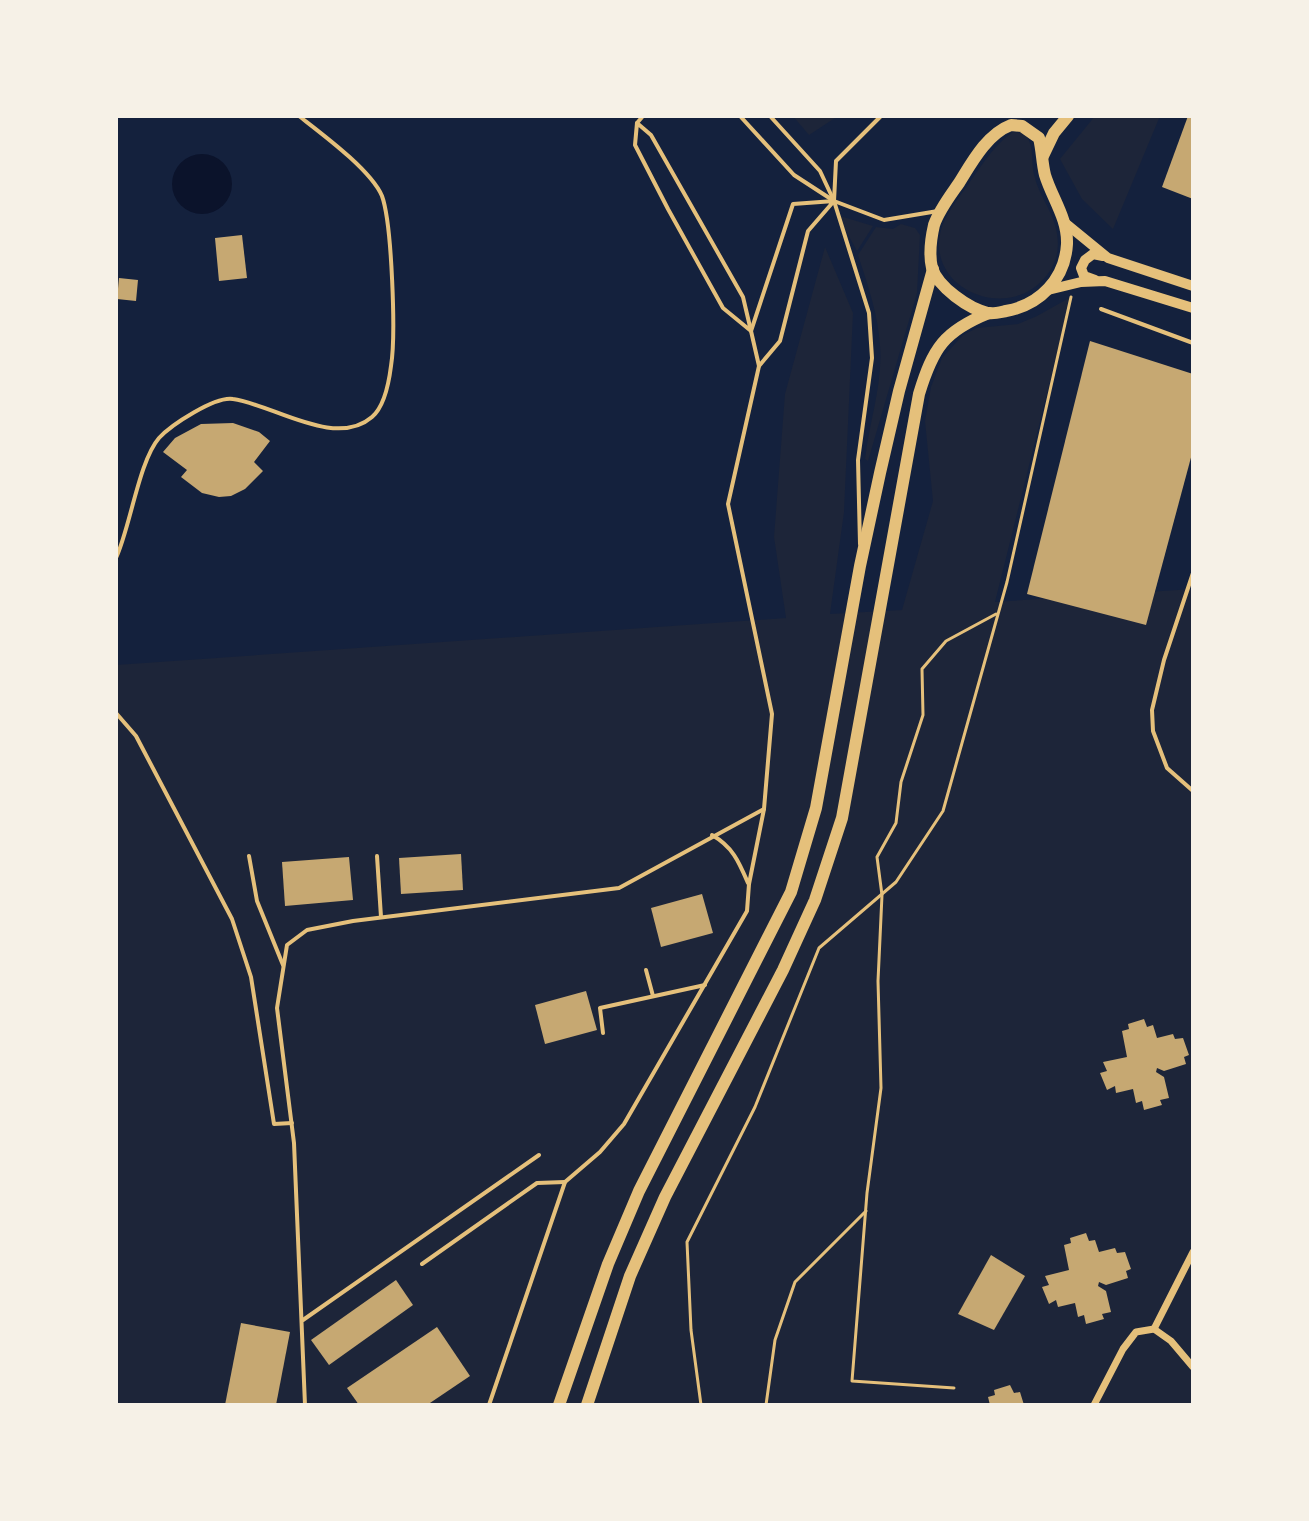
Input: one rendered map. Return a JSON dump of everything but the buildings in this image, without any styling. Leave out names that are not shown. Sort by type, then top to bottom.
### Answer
[{"type":"highway","points":[[559,1405],[608,1264],[639,1191],[791,892],[816,808],[860,566],[899,391],[933,269],[932,236],[940,211],[993,134],[1010,116]]},
{"type":"highway","points":[[1042,159],[1054,133],[1068,116]]},
{"type":"highway","points":[[587,1405],[630,1276],[665,1197],[783,970],[815,900],[842,818],[919,394],[927,365],[948,334],[960,326],[989,313],[1017,309],[1034,302],[1059,275],[1065,258],[1067,240],[1064,222],[1045,173],[1039,138],[1031,130],[1011,125],[993,134]]},
{"type":"highway","points":[[933,269],[942,283],[958,297],[989,313]]},
{"type":"main road","points":[[1064,222],[1108,258]]},
{"type":"main road","points":[[1193,286],[1093,254],[1081,268],[1084,276],[1090,279],[1193,308]]},
{"type":"main road","points":[[1048,290],[1081,282],[1105,281]]},
{"type":"street","points":[[1154,1329],[1193,1252]]},
{"type":"street","points":[[1094,1405],[1123,1349],[1136,1332],[1154,1329],[1171,1341],[1193,1367]]},
{"type":"lane","points":[[116,558],[145,468],[158,439],[196,410],[229,398],[321,428],[351,426],[372,417],[383,400],[392,365],[392,330],[389,240],[381,195],[350,157],[299,116]]},
{"type":"lane","points":[[643,116],[637,123],[635,145],[723,308],[751,331]]},
{"type":"lane","points":[[740,116],[794,175],[834,201],[884,220],[940,211]]},
{"type":"lane","points":[[770,116],[820,171],[834,201],[865,298],[872,338],[870,378],[858,460],[860,566]]},
{"type":"lane","points":[[759,366],[780,341],[808,231],[834,201],[836,161],[881,116]]},
{"type":"lane","points":[[489,1405],[565,1182],[600,1152],[624,1124],[747,911],[749,884],[764,809],[772,714],[728,504],[759,366],[743,297],[651,135],[637,123]]},
{"type":"lane","points":[[751,331],[793,204],[834,201]]},
{"type":"lane","points":[[1101,309],[1193,343]]},
{"type":"lane","points":[[1193,573],[1164,660],[1152,710],[1153,731],[1167,768],[1193,791]]},
{"type":"lane","points":[[116,713],[136,736],[232,919],[251,977],[274,1124],[292,1123]]},
{"type":"lane","points":[[305,1405],[292,1123],[277,1008],[287,945],[307,930],[381,917],[619,888],[764,809]]},
{"type":"lane","points":[[712,835],[728,845],[738,858],[749,884]]},
{"type":"lane","points":[[249,856],[257,901],[283,967]]},
{"type":"lane","points":[[377,856],[381,917]]},
{"type":"lane","points":[[646,970],[653,996]]},
{"type":"lane","points":[[603,1033],[600,1008],[705,985]]},
{"type":"lane","points":[[303,1320],[539,1155]]},
{"type":"lane","points":[[422,1264],[537,1183],[565,1182]]},
{"type":"path","points":[[701,1405],[691,1330],[687,1242],[755,1107],[819,948],[896,882],[943,811],[998,613],[1071,297]]},
{"type":"path","points":[[954,1388],[852,1381],[866,1211],[881,1088],[878,981],[882,895],[877,857],[896,823],[901,782],[923,715],[922,669],[946,641],[998,613]]},
{"type":"path","points":[[766,1405],[775,1340],[795,1282],[866,1211]]},
{"type":"shaded area","points":[[793,116],[838,116],[809,135]]},
{"type":"shaded area","points":[[1095,116],[1160,116],[1113,229],[1082,199],[1060,159]]},
{"type":"shaded area","points":[[1013,132],[1023,133],[1030,142],[1036,182],[1056,228],[1058,244],[1052,268],[1031,290],[1013,297],[993,298],[974,293],[958,284],[946,269],[939,251],[941,230],[950,210],[985,160]]},
{"type":"shaded area","points":[[202,154],[214,156],[223,163],[230,172],[230,196],[223,205],[214,212],[202,214],[190,212],[181,205],[174,196],[172,184],[174,172],[181,163],[190,156]]},
{"type":"shaded area","points":[[840,216],[873,226],[857,251],[840,220]]},
{"type":"shaded area","points":[[901,224],[915,228],[920,235],[917,293],[868,461],[865,459],[878,389],[880,346],[875,311],[858,255],[876,227],[893,229]]},
{"type":"shaded area","points":[[825,247],[853,313],[844,512],[830,614],[902,610],[933,501],[925,421],[931,387],[942,358],[963,335],[977,328],[1018,324],[1071,297],[995,602],[1193,589],[1193,1405],[116,1405],[116,665],[786,618],[774,537],[785,394]]}]
